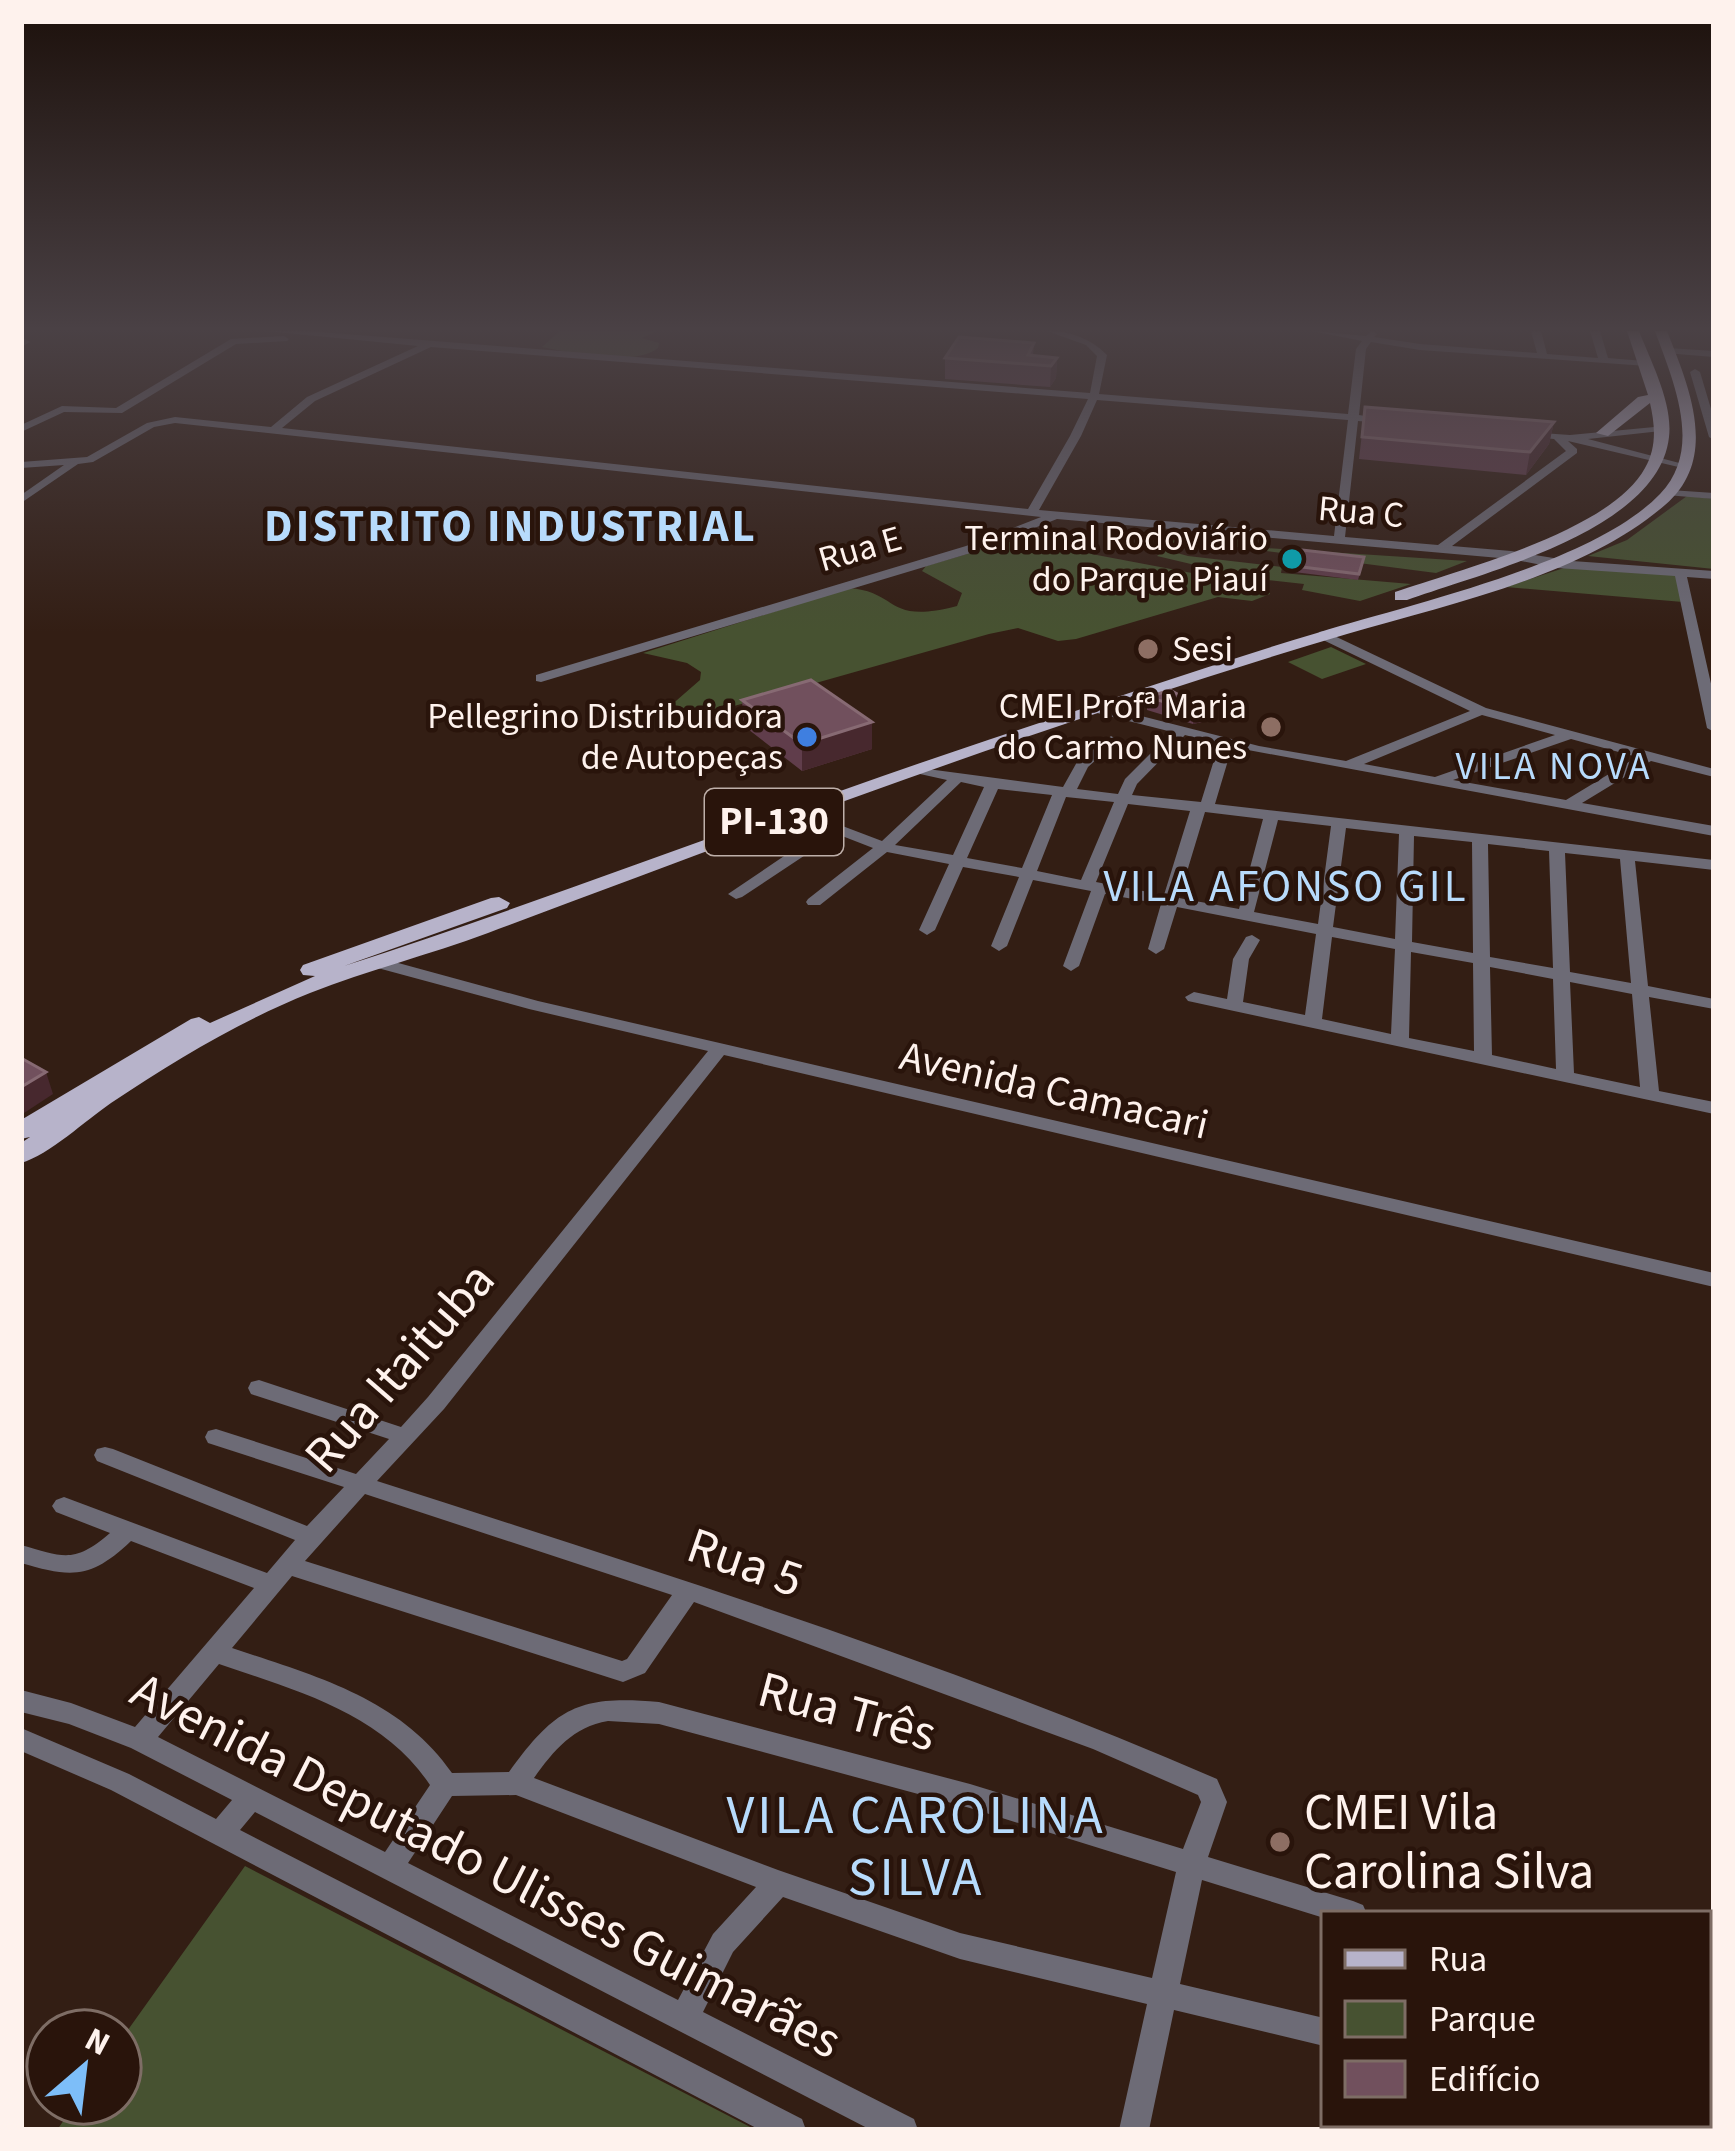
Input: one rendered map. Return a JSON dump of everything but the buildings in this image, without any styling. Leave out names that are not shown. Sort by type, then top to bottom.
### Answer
[{"type":"main road","points":[[1656,463],[1661,431]]},
{"type":"main road","name":"PI-130","points":[[921,766],[1102,710],[1132,694],[1560,560],[1634,523],[1670,493],[1683,467],[1692,431]]},
{"type":"main road","name":"PI-130","points":[[21,1155],[70,1111],[230,1007],[1132,694],[1431,584],[1597,519],[1625,500],[1656,463]]},
{"type":"main road","points":[[1560,560],[1594,566]]},
{"type":"main road","points":[[1419,606],[1442,593],[1431,584]]},
{"type":"main road","name":"PI-130","points":[[484,918],[798,814],[819,801]]},
{"type":"main road","name":"PI-130","points":[[21,1131],[70,1111]]},
{"type":"street","name":"Rua C","points":[[21,465],[77,462],[102,455],[145,431]]},
{"type":"street","name":"Rua C","points":[[266,431],[1056,515],[1560,560]]},
{"type":"street","points":[[1032,512],[1075,431]]},
{"type":"street","points":[[1339,540],[1352,431]]},
{"type":"street","points":[[1570,438],[1622,431]]},
{"type":"street","points":[[1511,432],[1570,438],[1683,467]]},
{"type":"street","points":[[1439,550],[1573,451],[1556,436]]},
{"type":"street","points":[[21,500],[77,462]]},
{"type":"street","points":[[1670,493],[1714,496]]},
{"type":"street","name":"Rua E","points":[[541,678],[970,549],[1056,515]]},
{"type":"street","points":[[1594,566],[1714,575]]},
{"type":"street","points":[[1680,573],[1692,633],[1707,665],[1714,728]]},
{"type":"street","points":[[1692,633],[1714,635]]},
{"type":"street","points":[[1324,635],[1480,711],[1714,772]]},
{"type":"street","points":[[1102,710],[1347,766],[1714,831]]},
{"type":"street","points":[[1347,766],[1480,711]]},
{"type":"street","points":[[1071,966],[1124,798],[1140,768],[1181,731]]},
{"type":"street","points":[[1434,782],[1566,736]]},
{"type":"street","points":[[999,946],[1064,792],[1082,765],[1111,740]]},
{"type":"street","points":[[1156,949],[1227,742]]},
{"type":"street","points":[[1568,805],[1647,757]]},
{"type":"street","points":[[921,766],[956,779],[993,784],[1714,866]]},
{"type":"street","points":[[1608,812],[1622,773]]},
{"type":"street","points":[[814,902],[884,848],[956,779]]},
{"type":"street","points":[[927,930],[993,784]]},
{"type":"street","points":[[798,814],[884,848],[1714,1004]]},
{"type":"street","points":[[1245,915],[1272,814]]},
{"type":"street","points":[[1313,1022],[1339,821]]},
{"type":"street","points":[[736,894],[833,830]]},
{"type":"street","points":[[1400,1041],[1407,830]]},
{"type":"street","points":[[1480,838],[1484,1059]]},
{"type":"street","points":[[1557,847],[1565,1076]]},
{"type":"street","points":[[1627,856],[1650,1094]]},
{"type":"street","points":[[1234,1006],[1241,959],[1252,940]]},
{"type":"street","name":"Avenida Camacari","points":[[368,961],[1714,1280]]},
{"type":"street","points":[[1194,997],[1714,1108]]},
{"type":"street","name":"Rua Itaituba","points":[[140,1739],[311,1537],[407,1437],[720,1048]]},
{"type":"street","points":[[259,1388],[407,1437]]},
{"type":"street","name":"Rua 5","points":[[216,1437],[688,1591],[1036,1716],[1204,1784],[1213,1794],[1211,1814],[1191,1864]]},
{"type":"street","points":[[104,1455],[311,1537]]},
{"type":"street","points":[[64,1506],[128,1530],[616,1671],[636,1666],[688,1591]]},
{"type":"street","points":[[21,1554],[69,1568],[88,1567],[128,1530]]},
{"type":"street","points":[[214,1653],[359,1707],[415,1745],[446,1785]]},
{"type":"street","name":"Avenida Deputado Ulisses Guimarães","points":[[21,1701],[140,1739],[903,2130]]},
{"type":"street","name":"Rua Três","points":[[516,1784],[553,1731],[586,1713],[631,1710],[699,1720],[970,1796],[1343,1911]]},
{"type":"street","name":"Avenida Deputado Ulisses Guimarães","points":[[21,1739],[120,1782],[791,2130]]},
{"type":"street","points":[[446,1785],[516,1784],[960,1946],[1321,2031]]},
{"type":"street","points":[[389,1869],[446,1785]]},
{"type":"street","points":[[220,1834],[251,1797]]},
{"type":"street","points":[[1135,2130],[1191,1864]]},
{"type":"street","points":[[684,2019],[723,1943],[778,1883]]},
{"type":"green space","points":[[1687,496],[1714,499],[1714,569],[1588,556],[1627,540]]},
{"type":"green space","points":[[1200,534],[1234,537],[1265,548],[1467,561],[1436,573],[1198,542]]},
{"type":"green space","points":[[1175,539],[1177,553],[1188,556],[1282,567],[1281,573],[1411,584],[1360,601],[1302,590],[1304,584],[1250,578],[1157,556]]},
{"type":"green space","points":[[1008,542],[1266,587],[1270,594],[1252,601],[1218,597],[1076,639],[1058,641],[1018,628],[989,634],[699,716],[669,707],[700,680],[701,672],[687,663],[643,653],[849,588],[917,612],[957,606],[962,593],[922,571]]},
{"type":"green space","points":[[1567,567],[1678,575],[1683,602],[1506,587]]},
{"type":"green space","points":[[1331,647],[1366,664],[1322,679],[1288,662]]},
{"type":"green space","points":[[245,1866],[756,2130],[57,2130],[144,2127],[144,2007]]},
{"type":"place","name":"Terminal Rodoviário do Parque Piauí","points":[[1292,559]]},
{"type":"place","name":"Sesi","points":[[1148,649]]},
{"type":"place","name":"CMEI Profª Maria do Carmo Nunes","points":[[1271,727]]},
{"type":"place","name":"Pellegrino Distribuidora de Autopeças","points":[[807,737]]},
{"type":"place","name":"CMEI Vila Carolina Silva","points":[[1280,1842]]},
{"type":"district","name":"DISTRITO INDUSTRIAL","points":[[511,527]]},
{"type":"district","name":"VILA NOVA","points":[[1554,767]]},
{"type":"district","name":"VILA AFONSO GIL","points":[[1286,887]]},
{"type":"district","name":"VILA CAROLINA SILVA","points":[[916,1847]]}]
